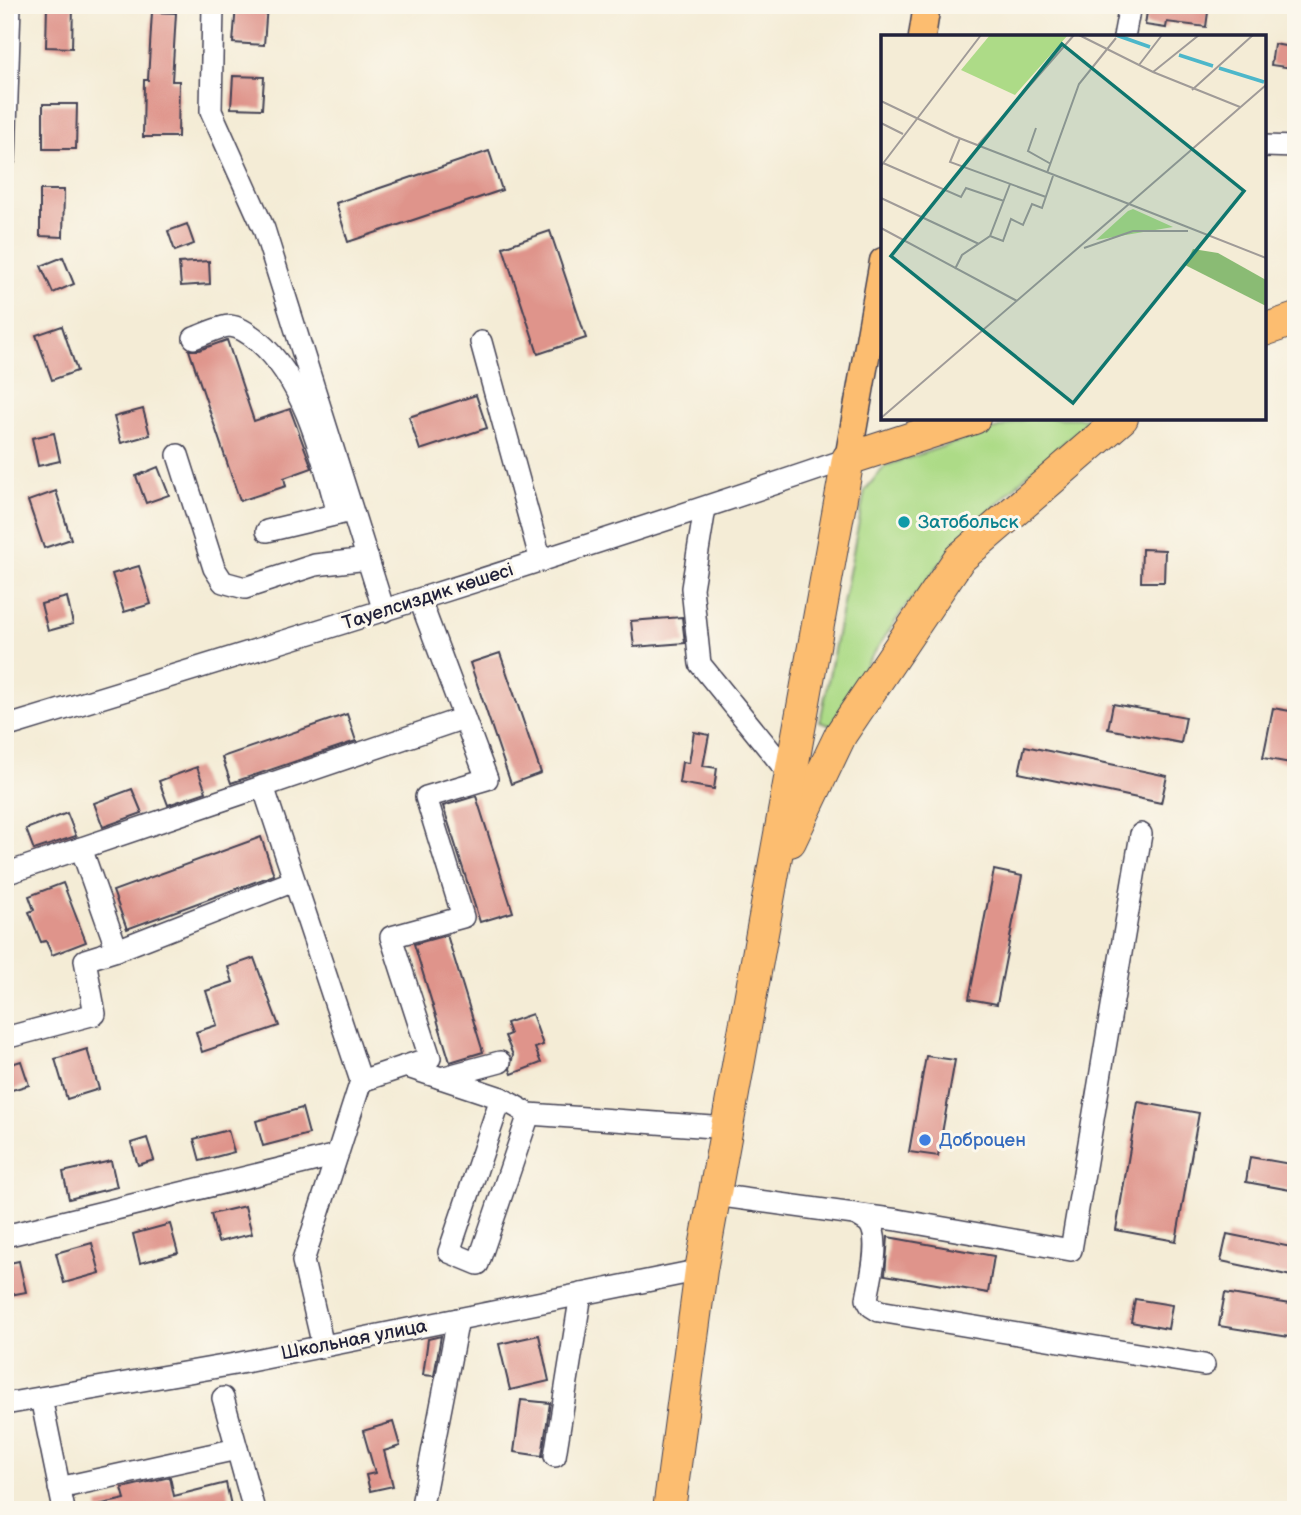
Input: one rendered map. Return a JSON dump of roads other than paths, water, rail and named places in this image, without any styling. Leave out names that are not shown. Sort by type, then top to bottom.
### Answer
[{"type":"highway","points":[[1266,329],[1296,319]]},
{"type":"highway","points":[[669,1510],[701,1270],[848,459],[968,420]]},
{"type":"highway","points":[[771,881],[841,734],[959,559],[1120,420]]},
{"type":"main road","points":[[922,35],[927,5]]},
{"type":"main road","points":[[848,459],[881,272]]},
{"type":"street","points":[[5,158],[10,5]]},
{"type":"street","points":[[213,5],[211,111],[264,229],[346,512]]},
{"type":"street","points":[[1124,35],[1130,5]]},
{"type":"street","points":[[1266,146],[1296,147]]},
{"type":"street","points":[[194,338],[229,326],[249,333],[273,354],[291,380],[368,559],[384,611]]},
{"type":"street","points":[[481,342],[541,561]]},
{"type":"street","points":[[178,455],[214,568],[223,582],[245,588],[315,565],[368,559]]},
{"type":"street","name":"Тауелсиздик көшесі","points":[[5,727],[420,600],[848,459]]},
{"type":"street","points":[[705,508],[692,588],[700,664],[791,776]]},
{"type":"street","points":[[267,531],[346,512]]},
{"type":"street","points":[[361,1081],[429,1058],[391,937],[463,916],[426,797],[487,779],[420,600]]},
{"type":"street","points":[[5,874],[464,718]]},
{"type":"street","points":[[262,786],[361,1081],[303,1261],[323,1346]]},
{"type":"street","points":[[715,1195],[855,1214],[1071,1250],[1141,834]]},
{"type":"street","points":[[81,848],[117,950]]},
{"type":"street","points":[[5,1038],[95,1014],[85,960],[294,881]]},
{"type":"street","points":[[441,1078],[500,1062]]},
{"type":"street","points":[[405,1066],[501,1098],[529,1114],[727,1128]]},
{"type":"street","points":[[501,1098],[449,1252],[478,1264],[529,1114]]},
{"type":"street","points":[[5,1236],[337,1154]]},
{"type":"street","points":[[855,1214],[868,1223],[873,1231],[875,1245],[867,1300],[879,1311],[1204,1365]]},
{"type":"street","name":"Школьная улица","points":[[5,1404],[235,1364],[701,1270]]},
{"type":"street","points":[[555,1456],[581,1294]]},
{"type":"street","points":[[421,1510],[458,1319]]},
{"type":"street","points":[[41,1398],[64,1510]]},
{"type":"street","points":[[223,1398],[254,1510]]},
{"type":"street","points":[[60,1488],[237,1449]]},
{"type":"place","name":"Затобольск","points":[[904,522]]},
{"type":"place","name":"Доброцен","points":[[925,1140]]}]
